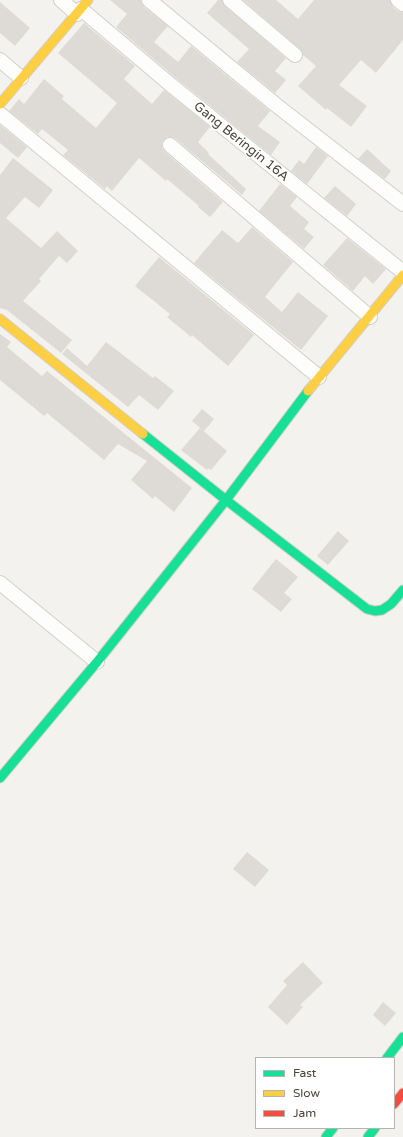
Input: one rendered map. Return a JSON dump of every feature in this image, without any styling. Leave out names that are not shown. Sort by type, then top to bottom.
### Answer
[{"type":"main road","points":[[0,104],[82,8]]},
{"type":"main road","points":[[0,778],[96,662],[226,500],[319,377],[403,276]]},
{"type":"main road","points":[[0,319],[226,500],[367,609],[374,611],[382,610],[391,604],[403,590]]},
{"type":"main road","points":[[388,1057],[403,1037]]},
{"type":"main road","points":[[395,1103],[403,1093]]},
{"type":"main road","points":[[326,1137],[332,1129]]},
{"type":"main road","points":[[368,1137],[374,1129]]},
{"type":"street","name":"Gang Beringin 16A","points":[[61,0],[82,8],[171,85],[403,272]]},
{"type":"street","points":[[149,0],[276,105],[403,204]]},
{"type":"street","points":[[230,0],[295,54]]},
{"type":"street","points":[[398,0],[403,4]]},
{"type":"street","points":[[0,60],[21,78]]},
{"type":"street","points":[[0,114],[319,377]]},
{"type":"street","points":[[170,145],[370,317]]},
{"type":"street","points":[[0,583],[96,662]]},
{"type":"building","points":[[110,0],[141,0],[144,7],[168,26],[154,42],[178,62],[191,46],[270,111],[258,126],[280,142],[271,155],[116,27],[127,14]]},
{"type":"building","points":[[218,0],[222,0],[225,6],[286,58],[275,71],[286,80],[275,93],[237,62],[249,49],[207,13]]},
{"type":"building","points":[[243,0],[276,0],[298,19],[314,0],[390,0],[393,7],[398,11],[403,12],[403,40],[376,73],[361,60],[339,85],[367,106],[351,127],[327,108],[326,110],[298,86],[316,66],[303,55],[300,49]]},
{"type":"building","points":[[0,2],[30,28],[15,46],[0,33]]},
{"type":"building","points":[[84,23],[135,66],[124,79],[152,104],[164,90],[210,127],[198,142],[209,153],[208,154],[246,189],[242,195],[176,139],[171,137],[167,137],[162,143],[164,151],[223,202],[210,217],[167,179],[166,181],[139,158],[112,191],[107,186],[105,189],[63,155],[68,150],[42,129],[38,134],[9,111],[19,99],[24,104],[44,79],[64,96],[62,99],[96,128],[117,103],[58,53]]},
{"type":"building","points":[[0,125],[27,147],[18,158],[0,143]]},
{"type":"building","points":[[316,147],[328,156],[307,184],[291,171],[299,160],[304,164]]},
{"type":"building","points":[[367,149],[391,171],[385,179],[358,159]]},
{"type":"building","points":[[13,158],[53,190],[39,208],[25,197],[6,218],[41,248],[57,231],[78,251],[67,263],[59,256],[39,279],[41,281],[23,301],[72,340],[61,353],[7,310],[0,308],[0,175]]},
{"type":"building","points":[[280,184],[297,197],[290,206],[309,222],[304,229],[314,237],[304,249],[259,211]]},
{"type":"building","points":[[335,186],[356,204],[347,216],[324,198]]},
{"type":"building","points":[[252,227],[293,262],[265,297],[282,312],[298,292],[328,316],[301,350],[194,263],[222,230],[238,243]]},
{"type":"building","points":[[347,238],[386,269],[373,284],[365,276],[353,291],[323,265]]},
{"type":"building","points":[[159,257],[254,335],[228,366],[192,335],[191,337],[167,317],[170,314],[135,286]]},
{"type":"building","points":[[0,334],[11,342],[7,347],[42,376],[47,371],[192,488],[174,512],[155,496],[153,499],[131,480],[147,461],[118,444],[104,460],[47,413],[44,416],[0,380]]},
{"type":"building","points":[[106,342],[153,378],[155,376],[174,391],[158,410],[139,395],[128,407],[62,354],[67,348],[87,366]]},
{"type":"building","points":[[202,409],[214,419],[204,431],[192,421]]},
{"type":"building","points":[[200,428],[227,451],[211,470],[208,468],[207,470],[181,450]]},
{"type":"building","points":[[338,531],[349,541],[328,565],[317,556]]},
{"type":"building","points":[[276,559],[298,577],[284,593],[292,599],[281,612],[252,589]]},
{"type":"building","points":[[247,852],[269,870],[255,887],[233,869]]},
{"type":"building","points":[[303,962],[323,983],[300,1005],[303,1007],[287,1025],[268,1007],[287,985],[283,981]]},
{"type":"building","points":[[383,1002],[396,1013],[385,1026],[373,1015]]},
{"type":"traffic: fast","points":[[0,778],[97,662],[226,500],[308,391]]},
{"type":"traffic: fast","points":[[143,434],[367,609],[375,611],[382,610],[391,604],[403,590]]},
{"type":"traffic: fast","points":[[388,1057],[403,1037]]},
{"type":"traffic: fast","points":[[326,1137],[332,1129]]},
{"type":"traffic: fast","points":[[368,1137],[374,1129]]},
{"type":"traffic: slow","points":[[0,104],[88,0]]},
{"type":"traffic: slow","points":[[308,391],[403,275]]},
{"type":"traffic: slow","points":[[0,319],[143,434]]},
{"type":"traffic: jam","points":[[395,1103],[403,1093]]}]
